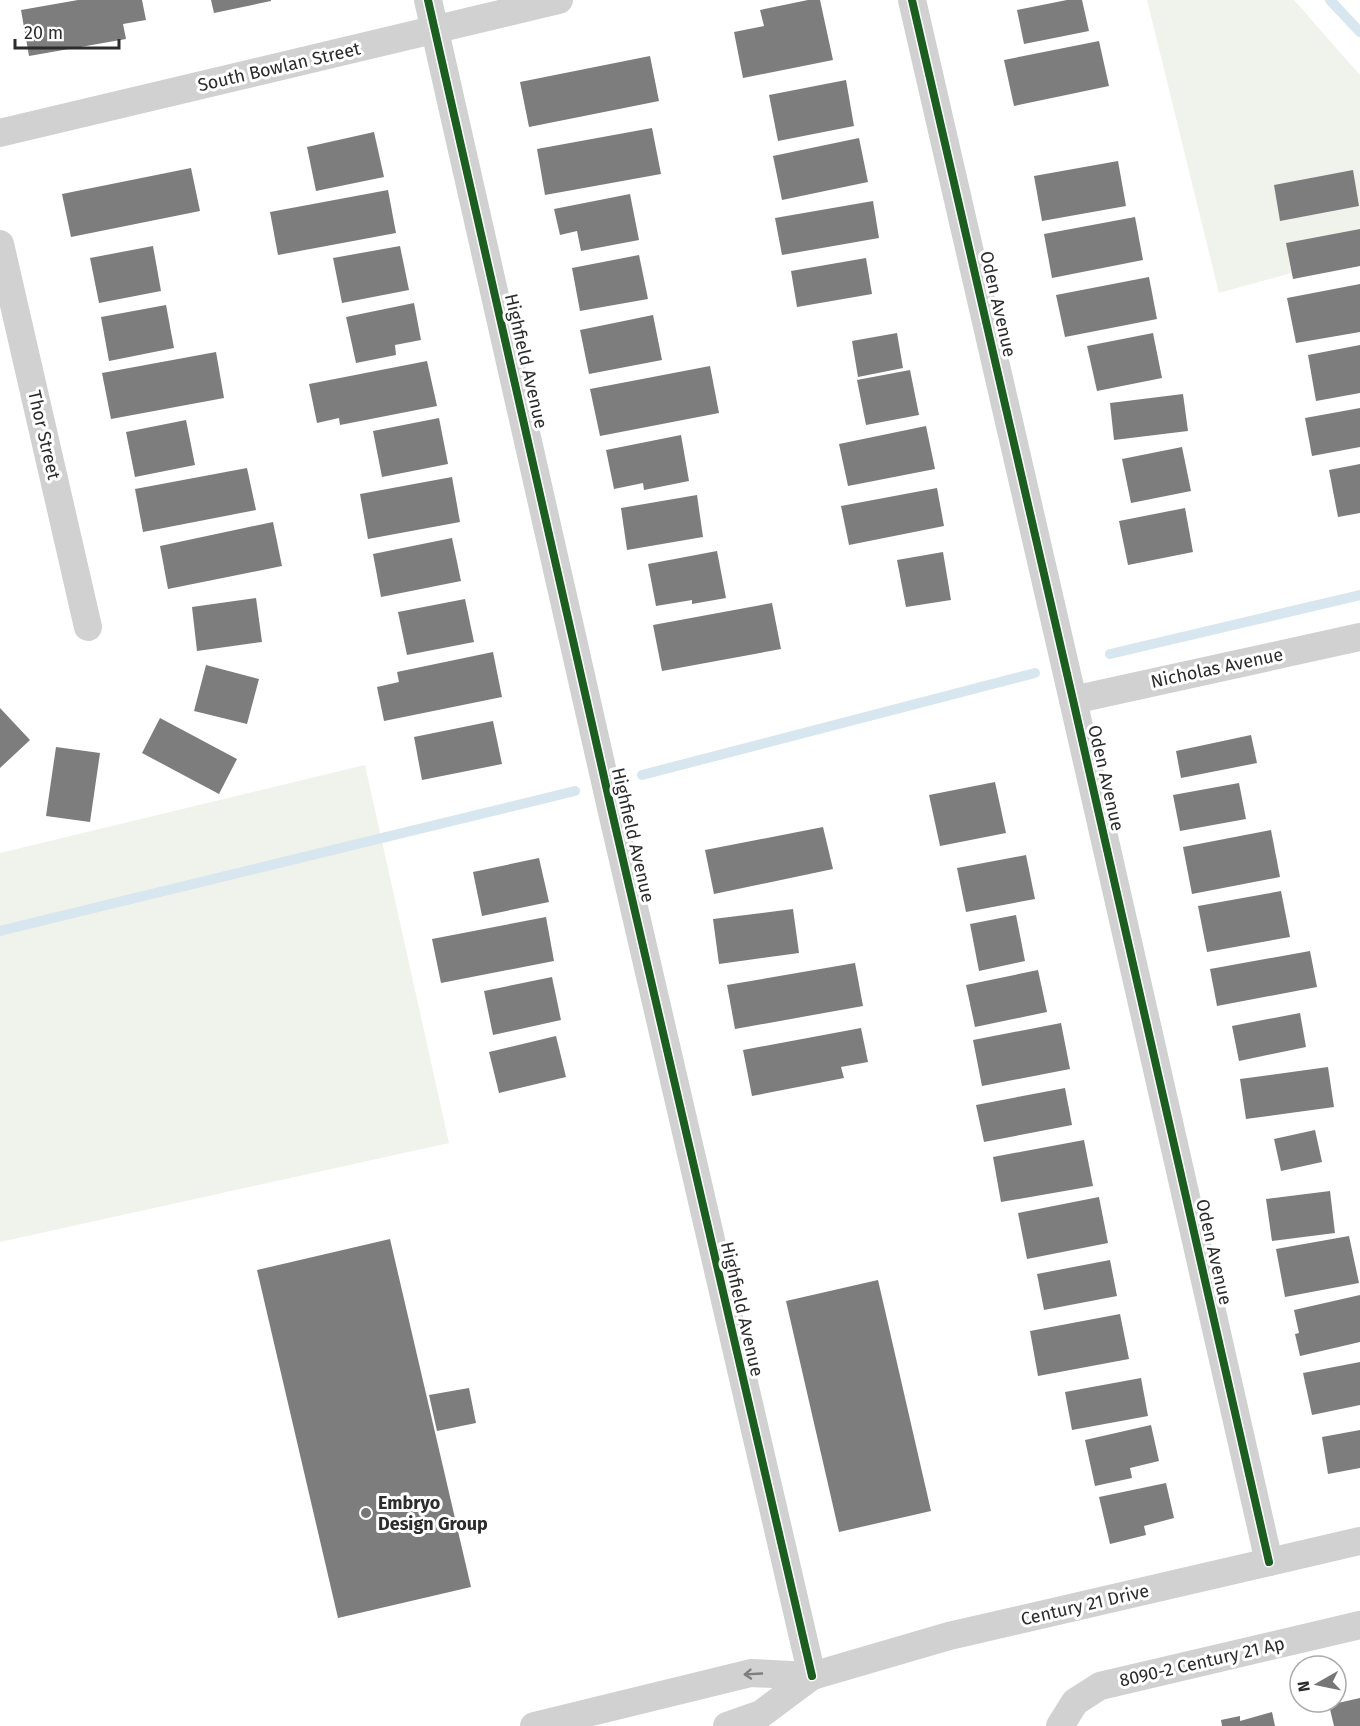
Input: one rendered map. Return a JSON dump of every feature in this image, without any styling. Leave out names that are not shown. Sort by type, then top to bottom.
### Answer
[{"type":"street","name":"Highfield Avenue","points":[[429,0],[614,820],[812,1676]]},
{"type":"street","name":"South Bowlan Street","points":[[0,133],[559,0]]},
{"type":"street","name":"Oden Avenue","points":[[912,0],[1074,700],[1269,1562]]},
{"type":"street","name":"Thor Street","points":[[0,244],[88,627]]},
{"type":"street","name":"Nicholas Avenue","points":[[1074,700],[1360,637]]},
{"type":"street","name":"Century 21 Drive","points":[[534,1726],[751,1673],[812,1676],[949,1636],[1360,1541]]},
{"type":"street","name":"8090-2 Century 21 Ap","points":[[1060,1726],[1075,1702],[1100,1686],[1360,1625]]},
{"type":"street","name":"Century 21 Drive","points":[[728,1726],[761,1714],[812,1676]]},
{"type":"shaded area","points":[[1147,0],[1294,0],[1360,75],[1360,254],[1219,293]]},
{"type":"shaded area","points":[[365,765],[449,1143],[0,1242],[0,853]]},
{"type":"building","points":[[78,0],[142,0],[146,20],[123,24],[126,39],[29,56],[21,10]]},
{"type":"building","points":[[211,0],[271,0],[271,1],[214,13]]},
{"type":"building","points":[[808,0],[820,0],[833,60],[743,78],[734,32],[764,26],[760,10]]},
{"type":"building","points":[[1067,0],[1082,0],[1089,31],[1024,44],[1017,10]]},
{"type":"building","points":[[1099,41],[1109,86],[1014,106],[1004,60]]},
{"type":"building","points":[[650,56],[659,101],[529,127],[520,82]]},
{"type":"building","points":[[846,80],[854,126],[778,141],[769,95]]},
{"type":"building","points":[[652,128],[661,174],[545,195],[537,149]]},
{"type":"building","points":[[374,132],[384,177],[316,191],[307,147]]},
{"type":"building","points":[[859,138],[868,182],[782,200],[773,156]]},
{"type":"building","points":[[1118,161],[1126,206],[1042,221],[1034,176]]},
{"type":"building","points":[[191,168],[200,211],[71,237],[62,194]]},
{"type":"building","points":[[1353,170],[1359,206],[1280,221],[1274,185]]},
{"type":"building","points":[[388,190],[396,233],[278,255],[270,212]]},
{"type":"building","points":[[630,194],[639,240],[581,251],[577,231],[560,235],[554,209]]},
{"type":"building","points":[[873,201],[879,238],[782,255],[775,218]]},
{"type":"building","points":[[1135,217],[1143,260],[1052,278],[1044,234]]},
{"type":"building","points":[[1360,229],[1360,266],[1293,279],[1286,243]]},
{"type":"building","points":[[153,246],[161,291],[99,303],[90,258]]},
{"type":"building","points":[[400,246],[409,290],[342,303],[333,258]]},
{"type":"building","points":[[639,255],[648,299],[580,311],[572,268]]},
{"type":"building","points":[[866,258],[872,294],[797,307],[791,271]]},
{"type":"building","points":[[1149,277],[1157,319],[1065,337],[1056,295]]},
{"type":"building","points":[[1360,284],[1360,332],[1296,343],[1287,298]]},
{"type":"building","points":[[414,303],[421,340],[395,345],[396,355],[356,363],[346,317]]},
{"type":"building","points":[[166,305],[174,348],[109,361],[101,317]]},
{"type":"building","points":[[653,315],[662,360],[589,374],[580,330]]},
{"type":"building","points":[[897,333],[903,368],[858,377],[852,341]]},
{"type":"building","points":[[1153,333],[1162,378],[1097,391],[1087,346]]},
{"type":"building","points":[[1360,345],[1360,393],[1316,401],[1308,355]]},
{"type":"building","points":[[216,352],[224,398],[111,419],[102,373]]},
{"type":"building","points":[[427,361],[437,406],[340,425],[339,418],[317,423],[309,384]]},
{"type":"building","points":[[710,366],[719,413],[600,436],[590,389]]},
{"type":"building","points":[[910,370],[919,415],[866,425],[857,380]]},
{"type":"building","points":[[1183,394],[1188,431],[1114,440],[1110,403]]},
{"type":"building","points":[[1360,408],[1360,447],[1312,456],[1305,418]]},
{"type":"building","points":[[439,418],[448,464],[382,477],[373,431]]},
{"type":"building","points":[[186,420],[195,465],[135,477],[126,432]]},
{"type":"building","points":[[926,426],[935,469],[848,486],[839,444]]},
{"type":"building","points":[[681,435],[689,481],[644,490],[643,483],[614,489],[606,450]]},
{"type":"building","points":[[1182,447],[1191,491],[1131,503],[1122,459]]},
{"type":"building","points":[[1360,464],[1360,513],[1338,517],[1329,470]]},
{"type":"building","points":[[247,468],[256,510],[143,532],[135,489]]},
{"type":"building","points":[[452,477],[460,522],[368,539],[360,494]]},
{"type":"building","points":[[937,488],[944,526],[849,545],[841,506]]},
{"type":"building","points":[[697,495],[703,537],[627,550],[621,508]]},
{"type":"building","points":[[1185,508],[1193,552],[1128,565],[1119,521]]},
{"type":"building","points":[[273,522],[282,566],[168,589],[160,546]]},
{"type":"building","points":[[452,538],[461,581],[381,597],[373,554]]},
{"type":"building","points":[[717,551],[726,598],[692,604],[692,600],[656,606],[648,564]]},
{"type":"building","points":[[943,552],[951,600],[906,607],[897,560]]},
{"type":"building","points":[[256,598],[262,642],[197,651],[192,607]]},
{"type":"building","points":[[465,599],[474,642],[407,655],[398,612]]},
{"type":"building","points":[[772,603],[781,649],[662,671],[653,625]]},
{"type":"building","points":[[493,652],[502,697],[384,721],[377,687],[399,682],[397,672]]},
{"type":"building","points":[[206,665],[259,679],[247,724],[194,711]]},
{"type":"building","points":[[0,708],[30,740],[0,768]]},
{"type":"building","points":[[160,718],[237,759],[219,794],[142,753]]},
{"type":"building","points":[[493,721],[502,764],[422,780],[414,737]]},
{"type":"building","points":[[1251,735],[1257,763],[1181,778],[1176,751]]},
{"type":"building","points":[[56,747],[100,753],[90,822],[46,816]]},
{"type":"building","points":[[995,782],[1006,833],[940,846],[929,795]]},
{"type":"building","points":[[1239,783],[1246,819],[1180,831],[1173,795]]},
{"type":"building","points":[[823,827],[833,869],[714,894],[705,850]]},
{"type":"building","points":[[1271,830],[1280,877],[1192,894],[1183,847]]},
{"type":"building","points":[[1026,855],[1035,899],[966,912],[957,868]]},
{"type":"building","points":[[539,858],[549,902],[482,916],[473,872]]},
{"type":"building","points":[[1281,891],[1290,937],[1207,952],[1198,906]]},
{"type":"building","points":[[793,909],[799,953],[719,964],[713,919]]},
{"type":"building","points":[[1016,915],[1025,961],[979,971],[970,924]]},
{"type":"building","points":[[546,917],[554,961],[441,983],[432,939]]},
{"type":"building","points":[[1310,951],[1317,987],[1217,1006],[1210,969]]},
{"type":"building","points":[[855,963],[863,1006],[735,1029],[727,985]]},
{"type":"building","points":[[1038,970],[1047,1012],[975,1027],[966,985]]},
{"type":"building","points":[[552,977],[561,1020],[493,1035],[484,991]]},
{"type":"building","points":[[1300,1013],[1306,1047],[1239,1061],[1232,1026]]},
{"type":"building","points":[[1061,1023],[1070,1069],[982,1086],[973,1040]]},
{"type":"building","points":[[861,1028],[868,1062],[841,1067],[844,1078],[752,1096],[743,1050]]},
{"type":"building","points":[[556,1036],[566,1077],[499,1093],[489,1052]]},
{"type":"building","points":[[1328,1067],[1334,1107],[1246,1119],[1240,1079]]},
{"type":"building","points":[[1065,1088],[1072,1125],[984,1142],[976,1105]]},
{"type":"building","points":[[1315,1130],[1322,1162],[1281,1171],[1274,1139]]},
{"type":"building","points":[[1084,1140],[1093,1186],[1001,1202],[993,1157]]},
{"type":"building","points":[[1330,1191],[1335,1233],[1272,1241],[1266,1199]]},
{"type":"building","points":[[1099,1197],[1108,1243],[1027,1259],[1018,1213]]},
{"type":"building","points":[[1349,1236],[1359,1283],[1285,1297],[1276,1249]]},
{"type":"building","points":[[390,1239],[471,1587],[338,1618],[257,1270]]},
{"type":"building","points":[[1110,1260],[1117,1296],[1044,1310],[1037,1274]]},
{"type":"building","points":[[878,1280],[931,1511],[839,1532],[786,1301]]},
{"type":"building","points":[[1360,1295],[1360,1342],[1300,1356],[1295,1334],[1299,1333],[1294,1310]]},
{"type":"building","points":[[1120,1314],[1129,1359],[1038,1376],[1030,1331]]},
{"type":"building","points":[[1360,1362],[1360,1405],[1312,1415],[1303,1373]]},
{"type":"building","points":[[1141,1378],[1148,1416],[1072,1430],[1065,1392]]},
{"type":"building","points":[[469,1388],[476,1423],[437,1431],[429,1395]]},
{"type":"building","points":[[1151,1425],[1159,1461],[1130,1468],[1132,1478],[1095,1486],[1085,1440]]},
{"type":"building","points":[[1360,1430],[1360,1468],[1328,1474],[1322,1437]]},
{"type":"building","points":[[1166,1483],[1174,1518],[1144,1526],[1146,1535],[1110,1544],[1099,1497]]},
{"type":"building","points":[[1360,1698],[1360,1726],[1334,1726],[1331,1714],[1348,1714],[1348,1701]]},
{"type":"building","points":[[1272,1712],[1275,1726],[1222,1726],[1221,1720],[1240,1716],[1240,1721]]},
{"type":"waterway","points":[[1330,0],[1360,32]]},
{"type":"waterway","points":[[1110,654],[1360,595]]},
{"type":"waterway","points":[[642,775],[1035,673]]},
{"type":"waterway","points":[[0,931],[575,791]]},
{"type":"cycle path","points":[[428,0],[611,808],[812,1676]]},
{"type":"cycle path","points":[[912,0],[1269,1562]]},
{"type":"place","name":"Embryo Design Group","points":[[366,1513]]}]
